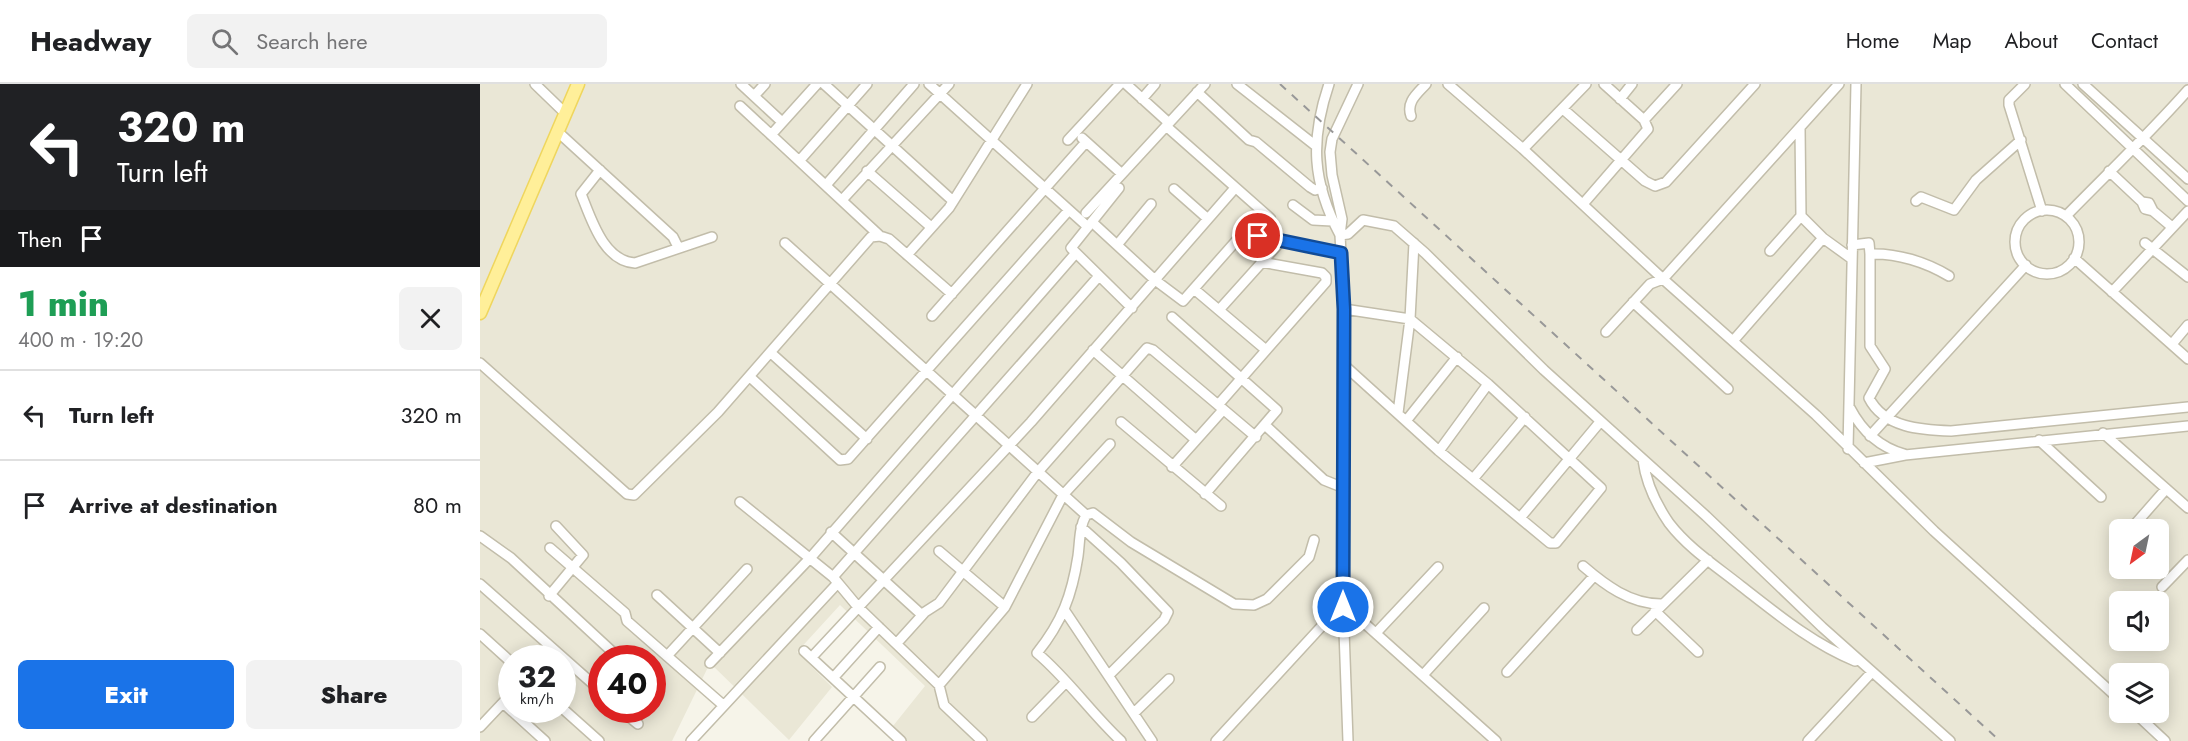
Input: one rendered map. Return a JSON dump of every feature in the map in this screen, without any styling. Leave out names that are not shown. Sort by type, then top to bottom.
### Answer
[{"type":"main road","points":[[480,313],[578,84]]},
{"type":"street","points":[[535,84],[566,114]]},
{"type":"street","points":[[741,84],[782,123]]},
{"type":"street","points":[[754,96],[765,84]]},
{"type":"street","points":[[771,135],[817,84]]},
{"type":"street","points":[[824,84],[953,201]]},
{"type":"street","points":[[800,160],[867,84]]},
{"type":"street","points":[[826,185],[914,84]]},
{"type":"street","points":[[930,84],[1069,210],[1117,245],[1155,280],[1183,301],[1242,233],[1341,253]]},
{"type":"street","points":[[842,200],[949,84]]},
{"type":"street","points":[[907,255],[953,201],[1027,84]]},
{"type":"street","points":[[1068,140],[1120,84]]},
{"type":"street","points":[[1126,84],[1235,188],[1270,218],[1258,236]]},
{"type":"street","points":[[1142,99],[1155,84]]},
{"type":"street","points":[[1086,213],[1205,84]]},
{"type":"street","points":[[1237,84],[1316,146]]},
{"type":"street","points":[[1329,84],[1318,118],[1316,146],[1322,188],[1332,221],[1340,235]]},
{"type":"street","points":[[1348,741],[1343,605],[1344,309],[1340,235],[1342,219],[1332,175],[1330,152],[1332,139],[1358,84]]},
{"type":"street","points":[[1411,116],[1409,109],[1411,101],[1426,84]]},
{"type":"street","points":[[1449,84],[1816,415],[1848,448],[2109,690]]},
{"type":"street","points":[[1523,149],[1586,84]]},
{"type":"street","points":[[1583,204],[1646,132],[1648,126],[1604,84]]},
{"type":"street","points":[[1620,99],[1632,84]]},
{"type":"street","points":[[1644,120],[1677,84]]},
{"type":"street","points":[[1563,109],[1651,184],[1664,184],[1755,84]]},
{"type":"street","points":[[1606,332],[1650,284],[1663,279],[1839,84]]},
{"type":"street","points":[[1848,448],[1856,84]]},
{"type":"street","points":[[2025,84],[2009,103],[2042,211]]},
{"type":"street","points":[[2065,84],[2188,201]]},
{"type":"street","points":[[2083,84],[2188,179]]},
{"type":"street","points":[[2066,216],[2109,171],[2144,140],[2188,90]]},
{"type":"street","points":[[1197,92],[1249,140],[1256,142],[1310,187],[1315,190],[1322,188]]},
{"type":"street","points":[[740,106],[880,236],[889,239],[952,294]]},
{"type":"street","points":[[1770,251],[1800,216],[1800,128]]},
{"type":"street","points":[[558,132],[673,237],[678,247]]},
{"type":"street","points":[[1076,132],[1122,174]]},
{"type":"street","points":[[1916,201],[1921,197],[1954,210],[1976,180],[2021,140]]},
{"type":"street","points":[[933,316],[1086,142]]},
{"type":"street","points":[[600,170],[580,194],[601,240],[628,262],[641,261],[712,237]]},
{"type":"street","points":[[867,171],[932,228]]},
{"type":"street","points":[[2109,171],[2142,202],[2145,209],[2153,211],[2172,227]]},
{"type":"street","points":[[812,657],[1132,308],[1235,188]]},
{"type":"street","points":[[1119,189],[1071,250],[1132,308]]},
{"type":"street","points":[[1174,189],[1208,219]]},
{"type":"street","points":[[1117,245],[1151,204]]},
{"type":"street","points":[[1293,205],[1313,220],[1332,221]]},
{"type":"street","points":[[750,376],[840,459],[848,459],[1069,210]]},
{"type":"street","points":[[2053,210],[2066,216],[2078,234],[2078,249],[2074,258],[2066,267],[2053,273],[2038,272],[2026,265],[2018,252],[2018,231],[2025,219],[2042,211],[2053,210]]},
{"type":"street","points":[[2112,292],[2148,246],[2188,211]]},
{"type":"street","points":[[1800,216],[1823,238],[1852,259]]},
{"type":"street","points":[[1340,235],[1348,234],[1364,220],[1394,226],[1600,422],[1950,741]]},
{"type":"street","points":[[480,363],[632,496],[646,485],[750,376],[868,240],[880,236]]},
{"type":"street","points":[[1733,341],[1823,238]]},
{"type":"street","points":[[1219,310],[1281,241]]},
{"type":"street","points":[[785,243],[1086,515]]},
{"type":"street","points":[[1398,413],[1410,319],[1414,243]]},
{"type":"street","points":[[1852,245],[1869,243],[1870,346],[1885,369],[1869,398],[1888,417],[1907,427],[1950,431],[2188,407]]},
{"type":"street","points":[[2148,246],[2188,277]]},
{"type":"street","points":[[1870,254],[1885,253],[1908,258],[1949,276]]},
{"type":"street","points":[[710,663],[809,560],[1075,254]]},
{"type":"street","points":[[2074,258],[2188,359]]},
{"type":"street","points":[[1172,467],[1196,440],[1241,378],[1324,286],[1327,279],[1322,273],[1261,262]]},
{"type":"street","points":[[1870,436],[2026,265]]},
{"type":"street","points":[[691,741],[835,581],[853,552],[978,416],[1099,276]]},
{"type":"street","points":[[1194,289],[1266,350]]},
{"type":"street","points":[[1633,302],[1728,389]]},
{"type":"street","points":[[1344,309],[1410,319],[1488,384],[1601,488],[1555,544],[1548,542],[1439,451],[1344,365]]},
{"type":"street","points":[[1172,317],[1276,409],[1266,426],[1205,494]]},
{"type":"street","points":[[2172,344],[2188,325]]},
{"type":"street","points":[[897,643],[922,615],[939,603],[1037,473],[1145,349],[1150,349],[1256,437]]},
{"type":"street","points":[[1093,350],[1196,440]]},
{"type":"street","points":[[771,353],[867,438]]},
{"type":"street","points":[[1406,421],[1457,357]]},
{"type":"street","points":[[1439,451],[1488,384]]},
{"type":"street","points":[[1848,406],[1870,436],[1884,447],[1905,455]]},
{"type":"street","points":[[1473,479],[1525,417]]},
{"type":"street","points":[[1121,422],[1221,506]]},
{"type":"street","points":[[1520,518],[1600,422]]},
{"type":"street","points":[[1266,426],[1324,480],[1344,488]]},
{"type":"street","points":[[1864,463],[1905,455],[2188,426]]},
{"type":"street","points":[[2103,433],[2188,508]]},
{"type":"street","points":[[2039,440],[2101,497]]},
{"type":"street","points":[[939,685],[1005,607],[1063,495],[1110,444]]},
{"type":"street","points":[[1643,460],[1645,475],[1659,507],[1689,546],[1791,625],[1836,653],[1863,664]]},
{"type":"street","points":[[2140,519],[2166,489]]},
{"type":"street","points":[[740,502],[835,581],[858,607],[939,685],[944,705],[982,741]]},
{"type":"street","points":[[1086,515],[1094,513],[1131,542],[1234,604],[1245,606],[1267,599],[1309,557],[1314,540]]},
{"type":"street","points":[[1086,515],[1081,527],[1078,556],[1065,611],[1055,630],[1037,653],[1054,668],[1121,741]]},
{"type":"street","points":[[549,596],[573,569],[583,552],[556,526]]},
{"type":"street","points":[[1081,527],[1121,563],[1168,612],[1164,620],[1108,675]]},
{"type":"street","points":[[831,532],[922,615]]},
{"type":"street","points":[[480,536],[511,558],[549,596],[604,645]]},
{"type":"street","points":[[550,548],[625,613],[627,621],[723,705]]},
{"type":"street","points":[[939,551],[1005,607]]},
{"type":"street","points":[[1636,630],[1708,560]]},
{"type":"street","points":[[2163,587],[2188,560]]},
{"type":"street","points":[[1583,566],[1614,591],[1658,608],[1698,652]]},
{"type":"street","points":[[1376,633],[1438,567]]},
{"type":"street","points":[[667,656],[747,569]]},
{"type":"street","points":[[1507,672],[1594,576]]},
{"type":"street","points":[[480,584],[548,645]]},
{"type":"street","points":[[657,595],[720,653]]},
{"type":"street","points":[[1343,605],[1496,741]]},
{"type":"street","points":[[1231,741],[1220,737],[1343,605]]},
{"type":"street","points":[[1423,675],[1484,608]]},
{"type":"street","points":[[1065,611],[1135,711],[1152,741]]},
{"type":"street","points":[[834,676],[879,627]]},
{"type":"street","points":[[480,634],[498,650]]},
{"type":"street","points":[[804,651],[834,676],[901,741]]},
{"type":"street","points":[[814,741],[880,667]]},
{"type":"street","points":[[576,670],[588,680]]},
{"type":"street","points":[[1808,741],[1872,672]]},
{"type":"street","points":[[1135,711],[1169,679]]},
{"type":"street","points":[[1032,717],[1066,682]]},
{"type":"street","points":[[481,731],[498,708]]},
{"type":"street","points":[[576,720],[599,741]]},
{"type":"street","points":[[524,723],[544,741]]},
{"type":"street","points":[[2146,723],[2165,741]]},
{"type":"shaded area","points":[[480,84],[2188,84],[2188,741],[900,741],[889,731],[925,686],[840,605],[797,652],[832,687],[789,740],[710,663],[672,741],[480,741]]},
{"type":"railway","points":[[1280,84],[2000,741]]},
{"type":"route","points":[[1258,236],[1341,253],[1344,309],[1343,607]]}]
